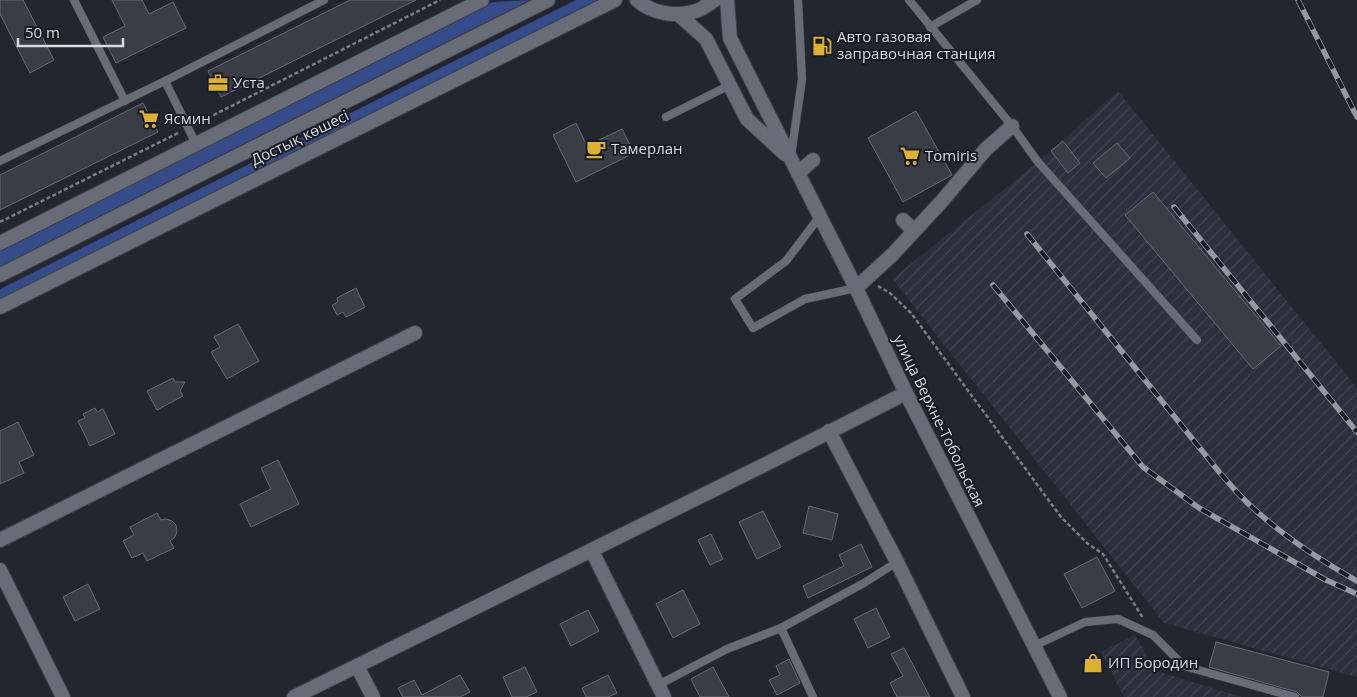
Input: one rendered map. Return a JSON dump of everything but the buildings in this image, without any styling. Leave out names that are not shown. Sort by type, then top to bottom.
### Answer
[{"type":"street","points":[[0,243],[482,0]]},
{"type":"street","name":"Достық көшесі","points":[[0,275],[548,0]]},
{"type":"street","name":"Достық көшесі","points":[[0,306],[615,0]]},
{"type":"street","points":[[637,0],[654,10],[666,14],[690,12],[702,8],[715,0]]},
{"type":"street","name":"улица Верхне-Тобольская","points":[[727,0],[730,38],[856,288],[906,393],[1060,697]]},
{"type":"street","name":"улица Верхне-Тобольская","points":[[678,14],[706,39],[748,120],[791,158]]},
{"type":"street","points":[[856,288],[893,254],[942,202],[986,148],[1012,126]]},
{"type":"street","points":[[798,173],[813,160]]},
{"type":"street","points":[[903,220],[914,231]]},
{"type":"street","points":[[0,540],[415,333]]},
{"type":"street","points":[[294,697],[764,466],[906,393]]},
{"type":"street","points":[[829,431],[897,562],[963,697]]},
{"type":"street","points":[[592,551],[661,691]]},
{"type":"street","points":[[0,570],[63,697]]},
{"type":"street","points":[[357,666],[373,697]]},
{"type":"lane","points":[[74,0],[125,101]]},
{"type":"lane","points":[[0,162],[324,0]]},
{"type":"lane","points":[[791,158],[802,79],[798,0]]},
{"type":"lane","points":[[908,0],[1012,126],[1038,162],[1197,340]]},
{"type":"lane","points":[[930,27],[977,0]]},
{"type":"lane","points":[[165,81],[196,144]]},
{"type":"lane","points":[[666,117],[730,85]]},
{"type":"lane","points":[[820,216],[786,262],[735,299],[752,328],[804,299],[856,288]]},
{"type":"lane","points":[[661,691],[727,649],[781,628],[864,583],[897,562]]},
{"type":"lane","points":[[1034,646],[1085,622],[1118,619],[1153,635],[1184,666],[1295,697]]},
{"type":"lane","points":[[781,628],[814,697]]},
{"type":"path","points":[[0,222],[440,0]]},
{"type":"path","points":[[867,278],[890,293],[911,313],[1061,517],[1087,543],[1103,554],[1153,635]]},
{"type":"shaded area","points":[[530,0],[0,267],[0,248],[493,2]]},
{"type":"shaded area","points":[[576,0],[599,0],[0,300],[0,289]]},
{"type":"shaded area","points":[[1118,91],[1357,388],[1357,677],[1164,623],[892,279],[1038,162]]},
{"type":"shaded area","points":[[1135,635],[1156,671],[1242,697],[1124,697],[1101,652]]},
{"type":"railway","points":[[1298,0],[1357,117]]},
{"type":"railway","points":[[1174,207],[1357,432]]},
{"type":"railway","points":[[1027,234],[1239,495],[1289,538],[1357,581]]},
{"type":"railway","points":[[993,285],[1143,467],[1199,508],[1326,580],[1357,594]]},
{"type":"place","name":"Авто газовая заправочная станция","points":[[822,46]]},
{"type":"place","name":"Уста","points":[[218,83]]},
{"type":"place","name":"Ясмин","points":[[149,119]]},
{"type":"place","name":"Тамерлан","points":[[596,149]]},
{"type":"place","name":"Tomiris","points":[[910,156]]},
{"type":"place","name":"ИП Бородин","points":[[1093,663]]}]
